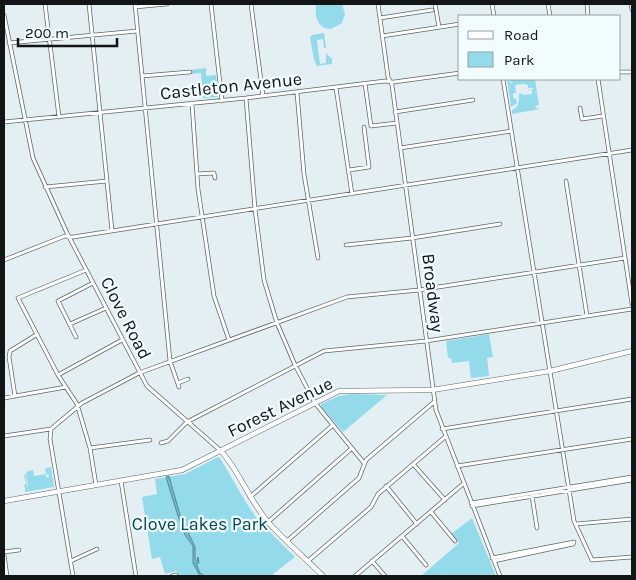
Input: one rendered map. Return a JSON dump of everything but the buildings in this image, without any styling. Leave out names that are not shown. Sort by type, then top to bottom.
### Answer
[{"type":"main road","name":"Forest Avenue","points":[[4,501],[182,470],[343,390],[432,390],[550,371],[632,351]]},
{"type":"main road","name":"Clove Road","points":[[221,451],[268,522],[323,576]]},
{"type":"street","points":[[45,4],[59,117]]},
{"type":"street","points":[[89,4],[112,231]]},
{"type":"street","points":[[167,4],[135,5],[170,362],[178,385],[188,379]]},
{"type":"street","points":[[212,4],[222,101]]},
{"type":"street","points":[[251,4],[263,96]]},
{"type":"street","name":"Broadway","points":[[378,4],[397,123],[434,402],[445,437],[500,576]]},
{"type":"street","points":[[435,4],[439,28]]},
{"type":"street","points":[[631,4],[632,10]]},
{"type":"street","points":[[380,18],[432,10]]},
{"type":"street","name":"Clove Road","points":[[4,15],[33,158],[45,188],[69,237],[146,386],[221,451]]},
{"type":"street","points":[[382,36],[458,24]]},
{"type":"street","points":[[9,43],[137,31]]},
{"type":"street","points":[[142,76],[190,72]]},
{"type":"street","name":"Castleton Avenue","points":[[4,122],[297,93],[458,73]]},
{"type":"street","points":[[503,80],[576,524],[592,560],[632,557]]},
{"type":"street","points":[[598,80],[632,304]]},
{"type":"street","points":[[365,84],[371,126],[397,123]]},
{"type":"street","points":[[336,88],[352,194]]},
{"type":"street","points":[[297,93],[308,201],[318,258]]},
{"type":"street","points":[[246,98],[255,209],[264,280],[277,322],[295,365],[315,403],[332,426],[364,462]]},
{"type":"street","points":[[395,112],[474,100]]},
{"type":"street","points":[[192,104],[197,174],[214,296],[229,340]]},
{"type":"street","points":[[580,108],[582,119],[604,116]]},
{"type":"street","points":[[349,170],[369,167],[364,127]]},
{"type":"street","points":[[400,148],[511,131]]},
{"type":"street","points":[[4,260],[65,236],[112,231],[632,150]]},
{"type":"street","points":[[197,174],[214,173],[215,178]]},
{"type":"street","points":[[45,188],[107,181]]},
{"type":"street","points":[[566,181],[587,316]]},
{"type":"street","points":[[346,245],[412,238],[500,224]]},
{"type":"street","points":[[4,436],[51,429],[78,406],[139,373],[347,297],[419,290],[625,258]]},
{"type":"street","points":[[86,270],[18,298],[58,375],[78,406],[90,448],[96,485]]},
{"type":"street","points":[[76,337],[58,300],[93,284]]},
{"type":"street","points":[[70,324],[106,308]]},
{"type":"street","points":[[161,443],[168,441],[187,422],[324,351],[426,341],[632,309]]},
{"type":"street","points":[[16,396],[9,356],[10,351],[36,335]]},
{"type":"street","points":[[58,375],[122,340]]},
{"type":"street","points":[[4,398],[66,387]]},
{"type":"street","points":[[442,429],[632,399]]},
{"type":"street","points":[[287,541],[359,478],[364,462],[434,402]]},
{"type":"street","points":[[250,497],[332,426]]},
{"type":"street","points":[[51,429],[50,440],[73,576]]},
{"type":"street","points":[[308,561],[371,507],[377,495],[386,486],[445,437]]},
{"type":"street","points":[[456,466],[632,438]]},
{"type":"street","points":[[90,448],[150,440]]},
{"type":"street","points":[[268,522],[351,448]]},
{"type":"street","points":[[413,464],[445,500]]},
{"type":"street","points":[[471,504],[632,479]]},
{"type":"street","points":[[121,480],[136,576]]},
{"type":"street","points":[[355,576],[463,484]]},
{"type":"street","points":[[386,486],[417,524]]},
{"type":"street","points":[[532,494],[537,528]]},
{"type":"street","points":[[431,512],[455,541]]},
{"type":"street","points":[[576,524],[632,519]]},
{"type":"street","points":[[402,536],[426,565]]},
{"type":"street","points":[[574,542],[573,544],[493,559],[574,542]]},
{"type":"street","points":[[71,561],[97,549]]},
{"type":"street","points":[[7,576],[4,554],[19,550]]},
{"type":"street","points":[[372,561],[385,576]]},
{"type":"green space","points":[[316,4],[342,4],[345,14],[342,23],[331,29],[319,24],[316,17]]},
{"type":"green space","points":[[324,33],[326,48],[324,48],[323,39],[317,40],[320,64],[326,63],[326,53],[332,59],[332,64],[317,66],[314,60],[310,37]]},
{"type":"green space","points":[[206,68],[206,76],[216,75],[218,97],[203,98],[201,73],[192,74],[191,70]]},
{"type":"green space","points":[[507,80],[512,85],[511,83],[514,83],[510,80],[535,80],[537,92],[534,92],[537,93],[539,105],[535,106],[540,109],[512,114],[512,110],[518,103],[519,93],[525,95],[532,94],[532,91],[528,89],[533,90],[533,88],[528,88],[528,85],[524,84],[524,82],[523,84],[515,85],[516,93],[513,93],[513,98],[516,99],[517,103],[511,107]]},
{"type":"green space","points":[[489,334],[493,357],[487,358],[489,376],[471,378],[469,361],[452,363],[451,358],[448,358],[446,341]]},
{"type":"green space","points":[[352,394],[387,395],[343,432],[321,407],[321,404],[339,396]]},
{"type":"green space","name":"Clove Lakes Park","points":[[218,457],[258,520],[295,557],[273,574],[274,576],[178,576],[177,571],[165,574],[160,557],[152,559],[142,497],[157,494],[155,479],[185,474]]},
{"type":"green space","points":[[51,467],[54,487],[25,492],[25,487],[23,486],[26,484],[24,474],[26,475],[28,487],[26,472],[33,470],[34,476],[46,474],[45,469]]},
{"type":"green space","points":[[472,518],[496,576],[421,576],[459,543],[451,534]]},
{"type":"shaded area","points":[[169,476],[180,515],[195,547],[195,559],[197,561],[198,557],[199,563],[196,563],[200,573],[204,576],[200,576],[193,563],[193,546],[185,535],[178,516],[166,477]]}]
